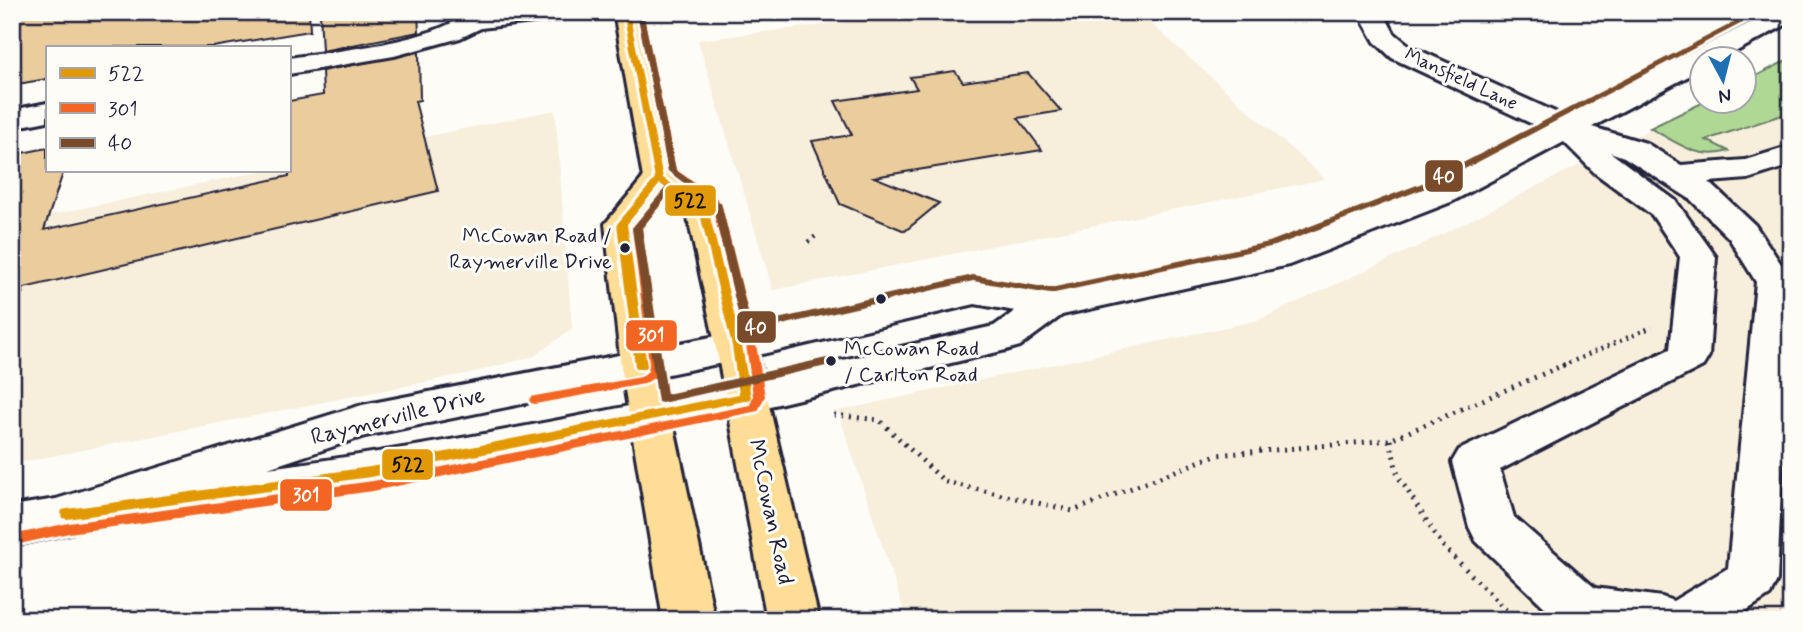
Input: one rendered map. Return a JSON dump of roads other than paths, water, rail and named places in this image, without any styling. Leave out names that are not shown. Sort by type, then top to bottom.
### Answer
[{"type":"main road","points":[[626,12],[659,179],[622,224],[642,366],[689,620]]},
{"type":"main road","name":"McCowan Road","points":[[659,179],[703,209],[737,346],[745,397],[793,620]]},
{"type":"street","points":[[290,66],[414,42],[455,31],[481,17],[559,12]]},
{"type":"street","name":"Mansfield Lane","points":[[1370,12],[1384,37],[1401,52],[1567,129]]},
{"type":"street","points":[[1050,305],[1276,257],[1439,195],[1791,12]]},
{"type":"street","points":[[12,119],[46,112]]},
{"type":"street","points":[[1567,129],[1635,150],[1679,175],[1702,192],[1743,232],[1774,282],[1752,580],[1687,620]]},
{"type":"street","points":[[1567,129],[1606,166],[1664,208],[1698,257],[1689,356],[1475,462],[1493,527],[1582,609],[1662,620]]},
{"type":"street","points":[[1679,175],[1748,169],[1791,155]]},
{"type":"street","name":"Raymerville Drive","points":[[67,514],[362,421],[580,376],[642,366],[975,292],[1050,305]]},
{"type":"street","name":"Raymerville Drive","points":[[12,526],[67,514],[370,472],[745,397],[1006,337],[1050,305]]},
{"type":"place","name":"McCowan Road / Raymerville Drive","points":[[625,248]]},
{"type":"place","name":"McCowan Road / Carlton Road","points":[[831,361]]}]
